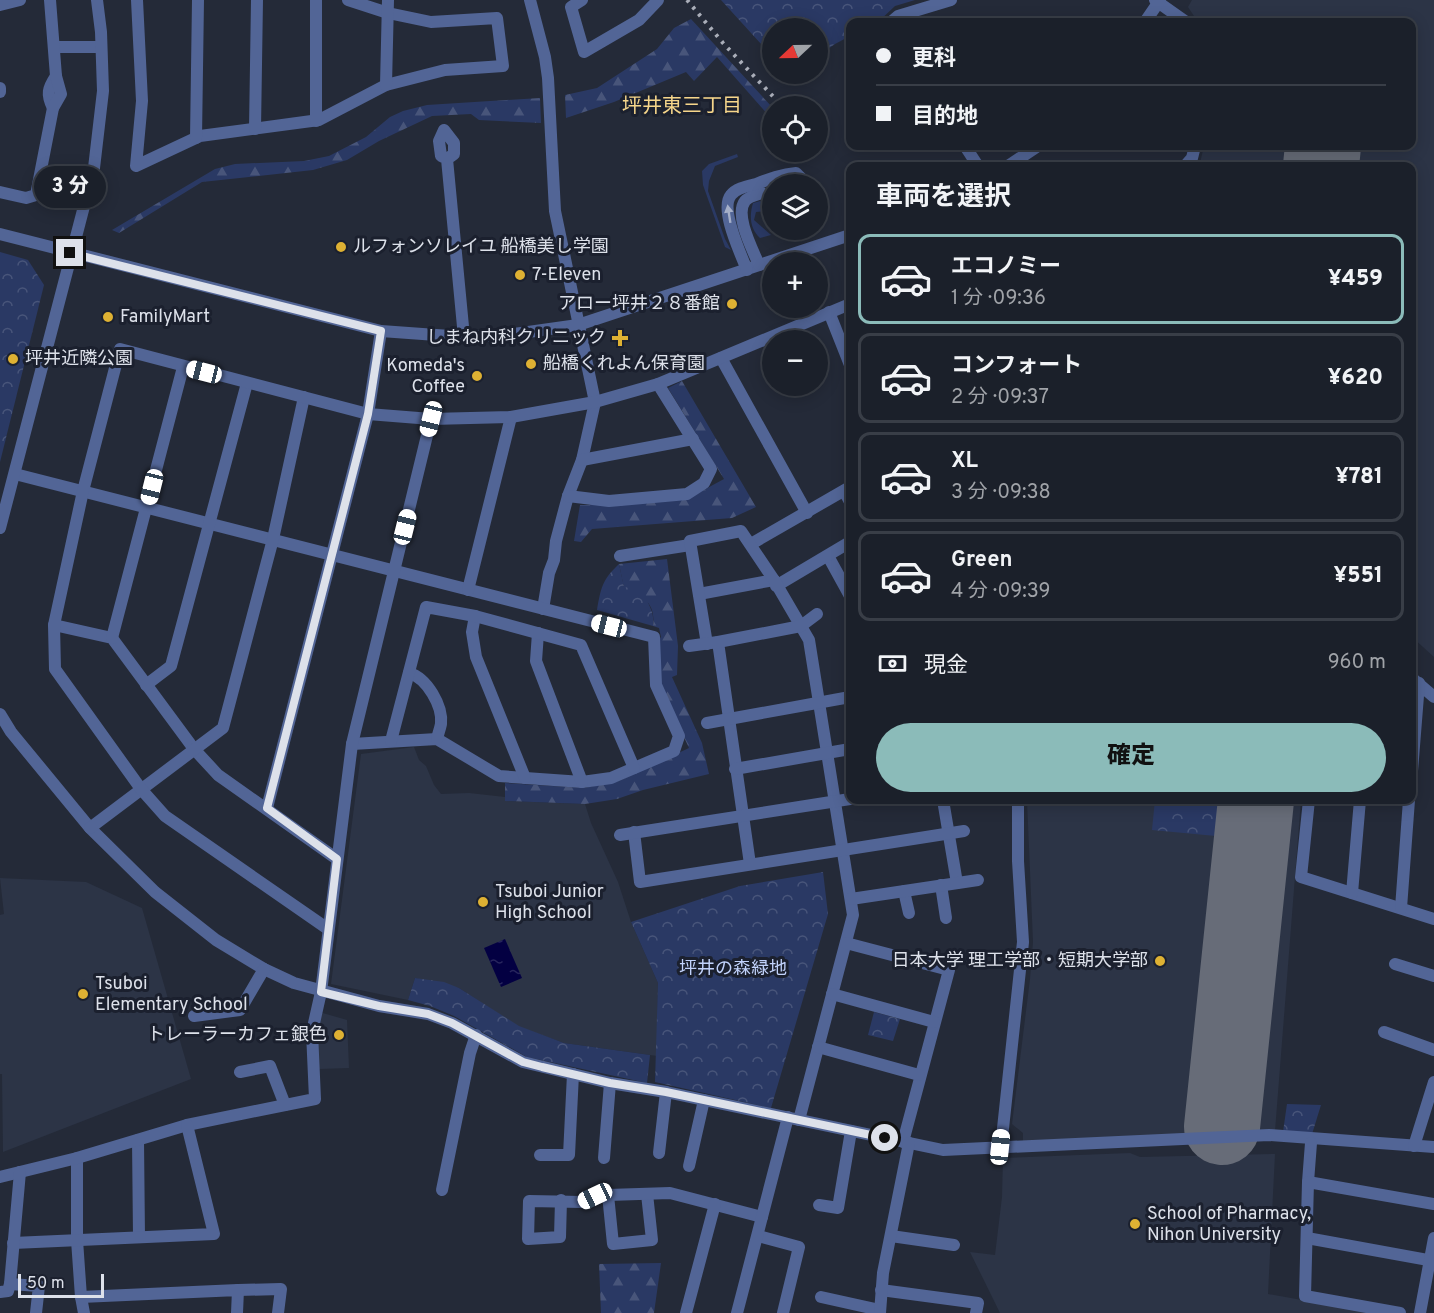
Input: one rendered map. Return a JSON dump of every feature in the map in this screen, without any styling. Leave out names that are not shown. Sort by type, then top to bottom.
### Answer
[{"type":"street","points":[[0,5],[20,0]]},
{"type":"street","points":[[0,192],[26,198],[36,195],[53,108],[47,93],[56,76],[50,0]]},
{"type":"street","points":[[0,528],[94,168],[103,91],[98,0]]},
{"type":"street","points":[[137,0],[142,101],[136,166],[196,138],[316,121],[386,85],[445,70],[502,66],[497,18],[431,22],[388,14],[348,0]]},
{"type":"street","points":[[196,138],[198,0]]},
{"type":"street","points":[[255,129],[257,0]]},
{"type":"street","points":[[316,0],[316,121]]},
{"type":"street","points":[[386,85],[388,0]]},
{"type":"street","points":[[530,0],[548,78],[555,211],[596,402],[582,460],[568,496],[556,541],[543,609]]},
{"type":"street","points":[[582,0],[571,7],[584,52],[639,20],[658,0]]},
{"type":"street","points":[[896,18],[951,0]]},
{"type":"street","points":[[1147,18],[1158,1],[1181,18]]},
{"type":"street","points":[[54,47],[101,47]]},
{"type":"street","points":[[1014,162],[1032,150]]},
{"type":"street","points":[[447,159],[464,337]]},
{"type":"street","points":[[753,268],[727,215],[727,204],[730,195],[762,182]]},
{"type":"street","points":[[753,268],[741,212],[743,203],[750,197],[762,193]]},
{"type":"street","points":[[0,234],[381,331],[464,337],[514,334],[578,325],[846,236]]},
{"type":"street","points":[[328,929],[165,816],[141,789],[55,669],[54,625],[82,491],[120,349],[368,414],[431,419],[511,417],[596,402],[658,384],[846,306]]},
{"type":"street","points":[[829,312],[846,355]]},
{"type":"street","points":[[267,808],[368,414],[381,331]]},
{"type":"street","points":[[721,358],[807,513]]},
{"type":"street","points":[[112,638],[183,367]]},
{"type":"street","points":[[146,685],[171,666],[247,383]]},
{"type":"street","points":[[568,496],[609,501],[687,494],[704,483],[711,469],[658,384]]},
{"type":"street","points":[[90,828],[223,728],[273,539],[304,398]]},
{"type":"street","points":[[468,590],[511,417]]},
{"type":"street","points":[[0,1177],[77,1158],[187,1125],[315,1099],[312,1032],[321,992],[352,744],[431,419]]},
{"type":"street","points":[[582,460],[693,439]]},
{"type":"street","points":[[15,474],[654,637],[656,685],[679,736],[674,750],[611,777],[582,782],[500,776],[437,739],[352,744]]},
{"type":"street","points":[[751,544],[846,494]]},
{"type":"street","points":[[737,1313],[762,1217],[818,1047],[853,915],[809,640],[741,531],[690,541],[690,545],[728,719],[750,864]]},
{"type":"street","points":[[620,556],[690,545]]},
{"type":"street","points":[[699,594],[775,583],[846,545]]},
{"type":"street","points":[[828,556],[846,589]]},
{"type":"street","points":[[391,741],[426,607],[475,616],[581,645],[634,768]]},
{"type":"street","points":[[689,646],[801,626],[817,614]]},
{"type":"street","points":[[475,616],[472,632],[476,657],[525,778]]},
{"type":"street","points":[[54,625],[112,638],[195,749],[218,775],[337,859]]},
{"type":"street","points":[[538,633],[536,661],[582,782]]},
{"type":"street","points":[[409,673],[414,674],[427,685],[436,702],[441,723],[437,739]]},
{"type":"street","points":[[1416,681],[1434,697]]},
{"type":"street","points":[[707,723],[846,698]]},
{"type":"street","points":[[0,714],[11,732],[90,828],[155,892],[216,940],[264,969],[321,992],[379,1006],[428,1014],[452,1023],[523,1062],[610,1083],[666,1092],[943,1150],[1269,1135],[1434,1147]]},
{"type":"street","points":[[735,769],[846,750]]},
{"type":"street","points":[[620,835],[846,800]]},
{"type":"street","points":[[944,804],[957,883]]},
{"type":"street","points":[[1000,1147],[1023,942],[1018,861],[1018,804]]},
{"type":"street","points":[[1309,804],[1301,877],[1434,919]]},
{"type":"street","points":[[1352,894],[1360,804]]},
{"type":"street","points":[[1401,908],[1409,804]]},
{"type":"street","points":[[634,832],[640,882],[964,831]]},
{"type":"street","points":[[851,899],[978,880]]},
{"type":"street","points":[[941,885],[946,918]]},
{"type":"street","points":[[904,891],[909,913]]},
{"type":"street","points":[[821,1297],[880,1311],[883,1273],[919,1075],[949,970],[846,943]]},
{"type":"street","points":[[1395,964],[1434,976]]},
{"type":"street","points":[[194,1016],[240,1010],[264,969]]},
{"type":"street","points":[[832,994],[934,1022]]},
{"type":"street","points":[[1384,1032],[1434,1050]]},
{"type":"street","points":[[442,1190],[463,1084],[476,1035]]},
{"type":"street","points":[[818,1047],[919,1075]]},
{"type":"street","points":[[240,1072],[270,1066],[285,1105]]},
{"type":"street","points":[[540,1155],[569,1155],[573,1074]]},
{"type":"street","points":[[1414,1146],[1434,1082]]},
{"type":"street","points":[[604,1158],[610,1083]]},
{"type":"street","points":[[659,1154],[666,1092]]},
{"type":"street","points":[[689,1166],[704,1100]]},
{"type":"street","points":[[13,1243],[214,1234],[187,1125]]},
{"type":"street","points":[[819,1205],[838,1208],[851,1131]]},
{"type":"street","points":[[138,1140],[139,1238]]},
{"type":"street","points":[[1311,1143],[1305,1296],[1400,1313]]},
{"type":"street","points":[[77,1158],[77,1240],[84,1313]]},
{"type":"street","points":[[20,1172],[13,1243],[5,1288],[39,1286],[36,1313]]},
{"type":"street","points":[[1308,1182],[1434,1204]]},
{"type":"street","points":[[561,1200],[582,1202],[595,1196],[670,1193],[762,1217]]},
{"type":"street","points":[[608,1195],[613,1244],[652,1240],[647,1194]]},
{"type":"street","points":[[686,1313],[715,1204]]},
{"type":"street","points":[[758,1236],[799,1247],[783,1313]]},
{"type":"street","points":[[891,1236],[954,1245]]},
{"type":"street","points":[[1307,1238],[1432,1260]]},
{"type":"street","points":[[1420,1313],[1432,1260],[1434,1238]]},
{"type":"street","points":[[81,1297],[281,1289],[278,1313]]},
{"type":"street","points":[[237,1313],[238,1290]]},
{"type":"street","points":[[881,1290],[978,1303],[976,1313]]},
{"type":"shaded area","points":[[1192,0],[1434,0],[1434,657],[1416,641],[1416,162],[1200,162],[1203,150],[1416,150],[1416,18],[1195,18],[1188,7]]},
{"type":"shaded area","name":"Tsuboi Junior High School","points":[[414,747],[419,760],[426,766],[434,785],[441,794],[469,793],[505,797],[506,801],[585,804],[591,823],[618,882],[631,922],[658,983],[657,1056],[564,1043],[519,1027],[459,988],[415,978],[408,1000],[331,984],[361,754]]},
{"type":"shaded area","name":"日本大学 理工学部・短期大学部","points":[[1027,804],[1301,804],[1275,1131],[1023,1141],[1023,1133],[1012,1124],[1033,942]]},
{"type":"shaded area","name":"Tsuboi Elementary School","points":[[0,878],[86,882],[142,908],[191,1079],[3,1152],[2,1074],[0,1074],[0,915],[4,914]]},
{"type":"shaded area","points":[[319,1012],[347,1020],[349,1068],[319,1069],[316,1024]]},
{"type":"shaded area","name":"School of Pharmacy, Nihon University","points":[[1130,1153],[1140,1157],[1275,1154],[1268,1294],[1374,1313],[1000,1313],[970,1252],[995,1255],[1002,1197],[1003,1158]]},
{"type":"green space","points":[[721,0],[915,0],[895,6],[882,18],[846,18],[846,38],[828,49],[828,18],[762,18],[762,45]]},
{"type":"green space","points":[[691,19],[762,96],[762,108],[717,57],[694,81],[686,72],[614,102],[566,118],[565,95],[597,88],[657,49],[674,28]]},
{"type":"green space","points":[[540,98],[541,123],[479,120],[471,114],[432,116],[379,141],[347,160],[313,170],[202,182],[119,233],[112,230],[215,169],[235,164],[304,161],[329,156],[366,137],[390,117],[403,111],[427,105]]},
{"type":"green space","points":[[737,154],[738,157],[715,166],[708,191],[731,250],[725,247],[703,185],[702,171],[709,164]]},
{"type":"green space","points":[[762,202],[762,211],[756,212],[754,220],[762,227],[762,237],[760,238],[752,226],[753,203]]},
{"type":"green space","points":[[0,252],[28,260],[44,285],[0,462]]},
{"type":"green space","points":[[682,381],[756,507],[732,518],[592,529],[581,542],[574,541],[580,505],[616,505],[687,499],[724,479],[668,388]]},
{"type":"green space","points":[[667,559],[678,646],[677,675],[672,677],[702,743],[709,774],[643,790],[617,799],[585,804],[505,801],[505,783],[584,788],[619,781],[689,748],[659,683],[657,641],[661,637],[659,628],[653,626],[652,611],[647,601],[624,588],[619,564]]},
{"type":"green space","points":[[619,564],[624,587],[644,590],[653,615],[653,626],[597,610],[603,585]]},
{"type":"green space","points":[[1155,804],[1219,804],[1216,836],[1152,830]]},
{"type":"green space","name":"坪井の森緑地","points":[[823,872],[828,914],[771,1108],[655,1082],[658,983],[631,922],[740,886]]},
{"type":"green space","points":[[415,978],[444,982],[459,988],[519,1026],[564,1043],[650,1055],[647,1083],[527,1057],[454,1016],[408,1000]]},
{"type":"green space","points":[[874,1012],[900,1019],[893,1041],[868,1035]]},
{"type":"green space","points":[[1287,1104],[1321,1105],[1312,1134],[1283,1132]]},
{"type":"green space","points":[[661,1263],[654,1313],[601,1313],[599,1264]]},
{"type":"water","points":[[505,939],[522,978],[501,987],[484,948]]},
{"type":"runway","points":[[1321,162],[1323,150]]},
{"type":"runway","points":[[1222,1127],[1256,804]]},
{"type":"railway","points":[[687,0],[773,96]]},
{"type":"place","name":"ルフォンソレイユ 船橋美し学園","points":[[341,247]]},
{"type":"place","name":"7-Eleven","points":[[520,275]]},
{"type":"place","name":"アロー坪井２８番館","points":[[732,304]]},
{"type":"place","name":"FamilyMart","points":[[108,317]]},
{"type":"place","name":"しまね内科クリニック","points":[[620,338]]},
{"type":"place","name":"坪井近隣公園","points":[[13,359]]},
{"type":"place","name":"船橋くれよん保育園","points":[[531,364]]},
{"type":"place","name":"Komeda's Coffee","points":[[477,376]]},
{"type":"place","name":"Tsuboi Junior High School","points":[[483,902]]},
{"type":"place","name":"日本大学 理工学部・短期大学部","points":[[1160,961]]},
{"type":"place","name":"Tsuboi Elementary School","points":[[83,994]]},
{"type":"place","name":"トレーラーカフェ銀色","points":[[339,1035]]},
{"type":"place","name":"School of Pharmacy, Nihon University","points":[[1135,1224]]},
{"type":"district","name":"坪井東三丁目","points":[[682,107]]},
{"type":"route","points":[[70,253],[381,331],[368,414],[267,808],[337,859],[321,992],[379,1006],[428,1014],[476,1035],[523,1062],[542,1067],[610,1083],[666,1092],[885,1138]]}]
